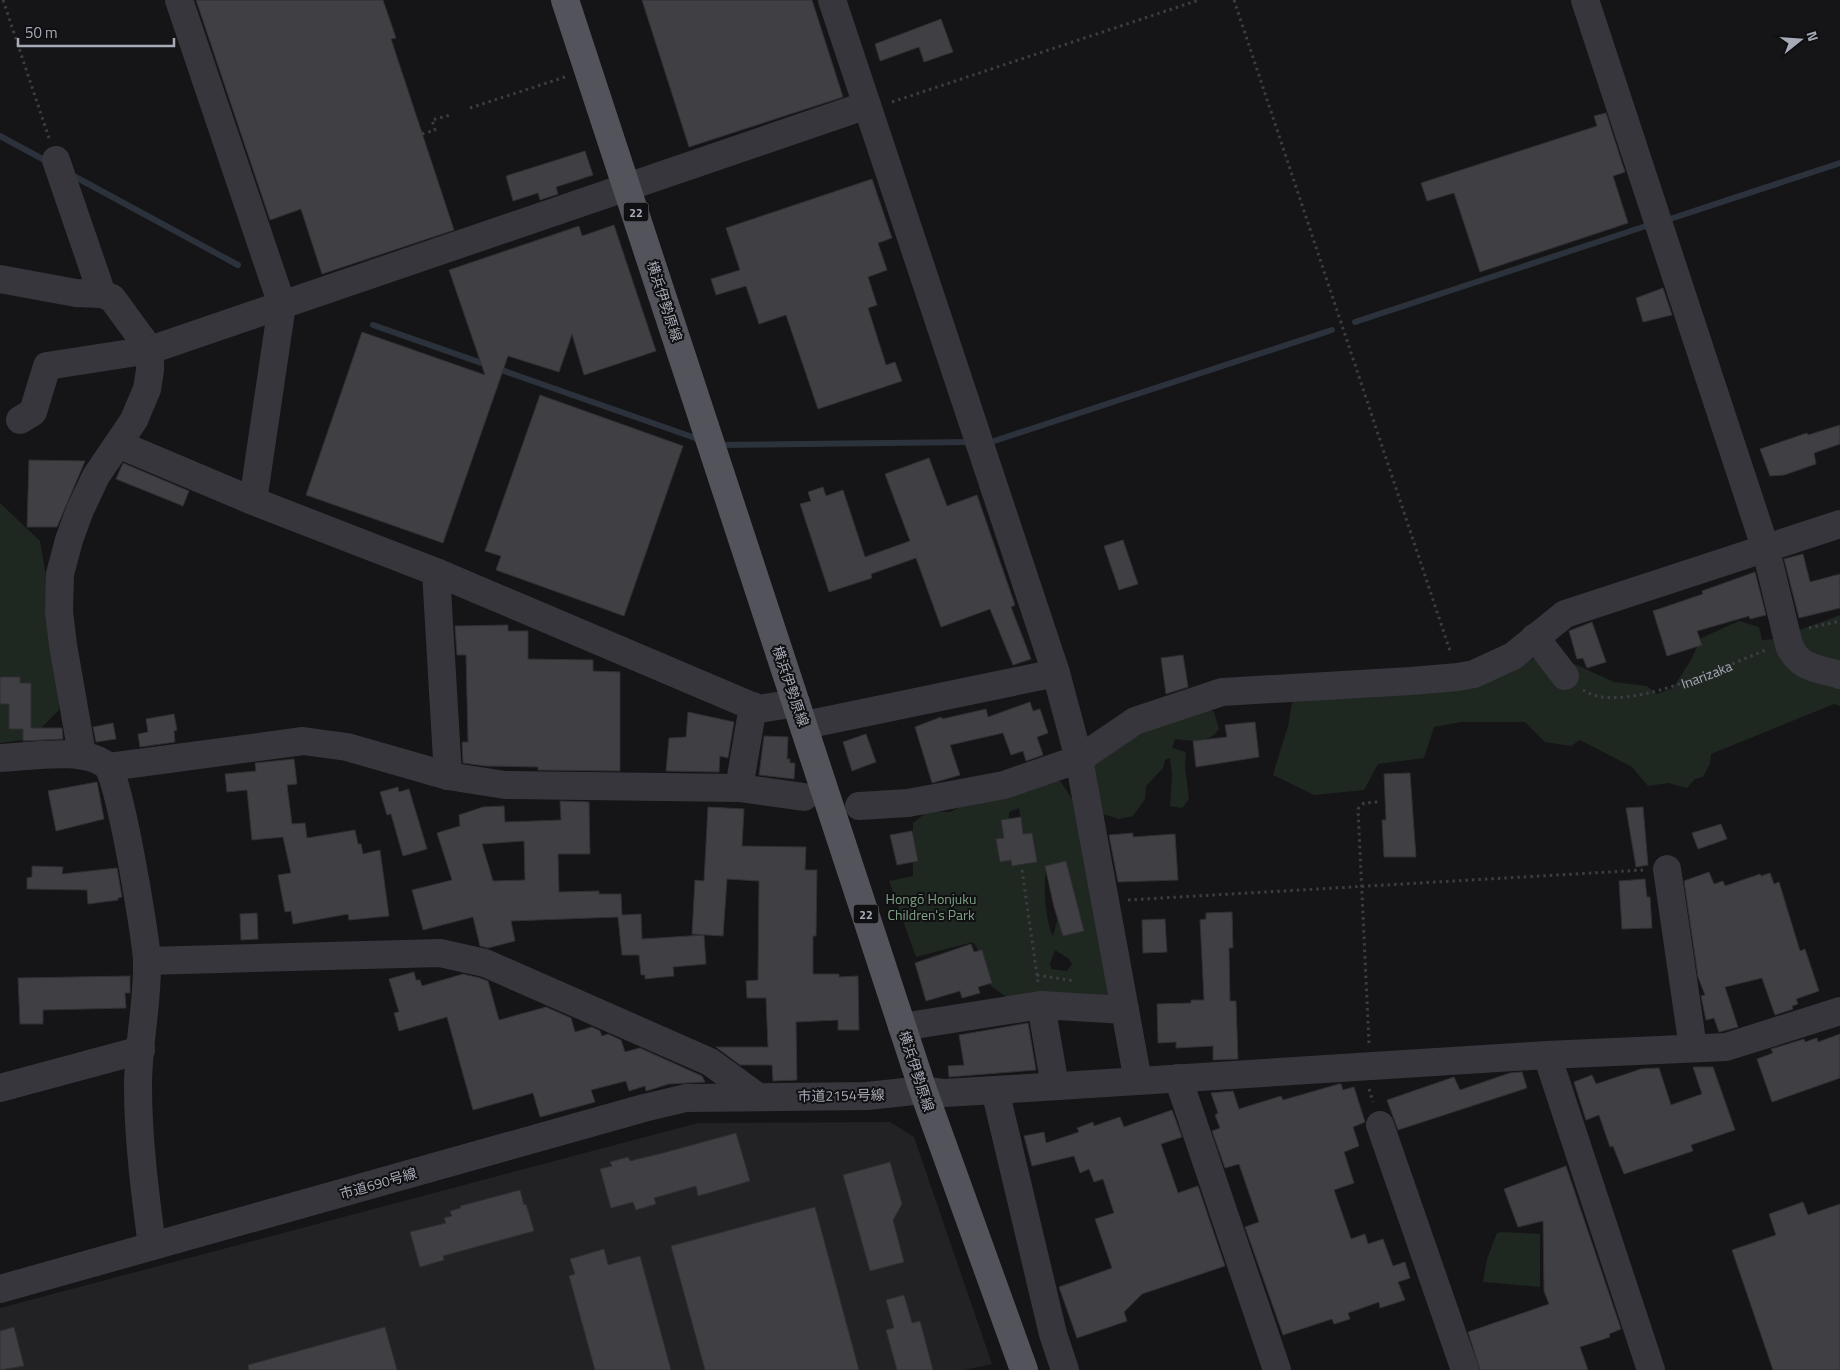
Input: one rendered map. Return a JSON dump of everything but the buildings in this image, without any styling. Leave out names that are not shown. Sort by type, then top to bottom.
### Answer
[{"type":"main road","name":"横浜伊勢原線","points":[[565,0],[628,187],[923,1090],[1024,1370]]},
{"type":"street","points":[[179,0],[282,306],[253,501]]},
{"type":"street","points":[[832,0],[1056,673],[1079,759],[1138,1080]]},
{"type":"street","points":[[1585,0],[1766,550],[1794,656],[1805,666],[1840,675]]},
{"type":"street","points":[[20,420],[34,412],[47,366],[99,353],[150,350],[867,105]]},
{"type":"street","points":[[60,171],[102,294]]},
{"type":"street","points":[[0,279],[76,293],[102,294],[112,298],[150,350],[150,370],[147,389],[134,420],[96,476],[80,510],[69,540],[60,574],[59,612],[63,645],[82,754]]},
{"type":"street","points":[[118,444],[253,501],[436,572],[759,708],[801,714],[1056,673]]},
{"type":"street","points":[[858,806],[908,803],[1004,785],[1079,759],[1135,721],[1222,692],[1458,677],[1474,674],[1512,656],[1565,614],[1766,550],[1840,524]]},
{"type":"street","points":[[436,572],[448,776]]},
{"type":"street","points":[[1535,636],[1565,676]]},
{"type":"street","points":[[739,788],[753,706]]},
{"type":"street","points":[[109,767],[303,742],[347,747],[448,776],[505,785],[739,788],[804,797]]},
{"type":"street","points":[[0,758],[82,754],[97,759],[109,767],[122,812],[141,915],[147,961],[138,1084],[144,1191],[152,1246]]},
{"type":"street","points":[[1668,869],[1693,1048]]},
{"type":"street","points":[[147,961],[440,953],[485,963],[710,1062],[758,1097]]},
{"type":"street","points":[[902,1027],[1041,1005],[1125,1010]]},
{"type":"street","points":[[1041,1005],[1055,1086]]},
{"type":"street","name":"市道2154号線","points":[[758,1097],[867,1096],[923,1090],[944,1092],[995,1090],[1547,1055],[1726,1047],[1840,1011]]},
{"type":"street","points":[[0,1088],[141,1050]]},
{"type":"street","points":[[1547,1055],[1652,1370]]},
{"type":"street","points":[[1178,1078],[1277,1370]]},
{"type":"street","points":[[995,1090],[1053,1334],[1065,1370]]},
{"type":"street","name":"市道690号線","points":[[0,1288],[644,1108],[686,1098],[758,1097]]},
{"type":"street","points":[[1380,1124],[1466,1370]]},
{"type":"path","points":[[3,0],[60,171]]},
{"type":"path","points":[[867,105],[897,101],[1199,0]]},
{"type":"path","points":[[1234,0],[1458,677]]},
{"type":"path","points":[[470,108],[568,76]]},
{"type":"path","points":[[422,134],[435,130],[432,120],[450,115]]},
{"type":"path","name":"Inarizaka","points":[[1565,676],[1591,696],[1623,697],[1690,682],[1770,649],[1788,639],[1840,621]]},
{"type":"path","points":[[1379,802],[1364,803],[1358,809],[1362,886],[1366,1066],[1380,1124]]},
{"type":"path","points":[[1105,901],[1668,869]]},
{"type":"path","points":[[1022,870],[1041,1005]]},
{"type":"path","points":[[1037,975],[1075,981]]},
{"type":"shaded area","points":[[890,1122],[914,1137],[992,1364],[964,1370],[0,1370],[0,1308],[698,1123]]},
{"type":"green space","points":[[0,503],[40,541],[61,664],[59,710],[30,739],[0,743]]},
{"type":"green space","points":[[1840,615],[1840,706],[1834,704],[1711,754],[1710,764],[1703,777],[1695,779],[1687,788],[1668,783],[1648,786],[1632,767],[1580,740],[1571,746],[1545,742],[1525,722],[1461,722],[1434,727],[1424,758],[1378,764],[1364,790],[1314,795],[1273,775],[1288,726],[1292,703],[1310,693],[1521,664],[1550,653],[1614,682],[1647,686],[1657,694],[1673,688],[1691,660],[1701,638],[1739,621],[1759,627],[1762,640],[1775,639]]},
{"type":"green space","points":[[1206,707],[1214,712],[1219,729],[1215,734],[1199,740],[1175,739],[1172,748],[1186,752],[1185,767],[1189,799],[1182,808],[1170,806],[1172,775],[1170,758],[1165,760],[1163,768],[1146,786],[1145,799],[1133,816],[1119,819],[1099,813],[1087,755]]},
{"type":"green space","name":"Hongō Honjuku Children's Park","points":[[1053,778],[1061,782],[1079,810],[1114,997],[1016,1004],[991,986],[973,942],[916,957],[889,881],[913,876],[913,823],[928,811],[950,812],[968,803]],"holes":[[[1019,808],[1028,863],[1022,864],[1015,863],[1008,857],[1009,812]],[[1047,868],[1058,917],[1053,936],[1048,923],[1045,892]],[[1055,950],[1069,959],[1072,964],[1067,971],[1051,969],[1050,964]]]},
{"type":"green space","points":[[1497,1233],[1540,1234],[1540,1287],[1483,1282],[1487,1259]]},
{"type":"waterway","points":[[0,136],[50,163]]},
{"type":"waterway","points":[[1667,220],[1840,163]]},
{"type":"waterway","points":[[70,174],[238,265]]},
{"type":"waterway","points":[[1355,322],[1646,226]]},
{"type":"waterway","points":[[373,325],[701,440]]},
{"type":"waterway","points":[[991,442],[1332,330]]},
{"type":"waterway","points":[[717,445],[969,442]]}]
